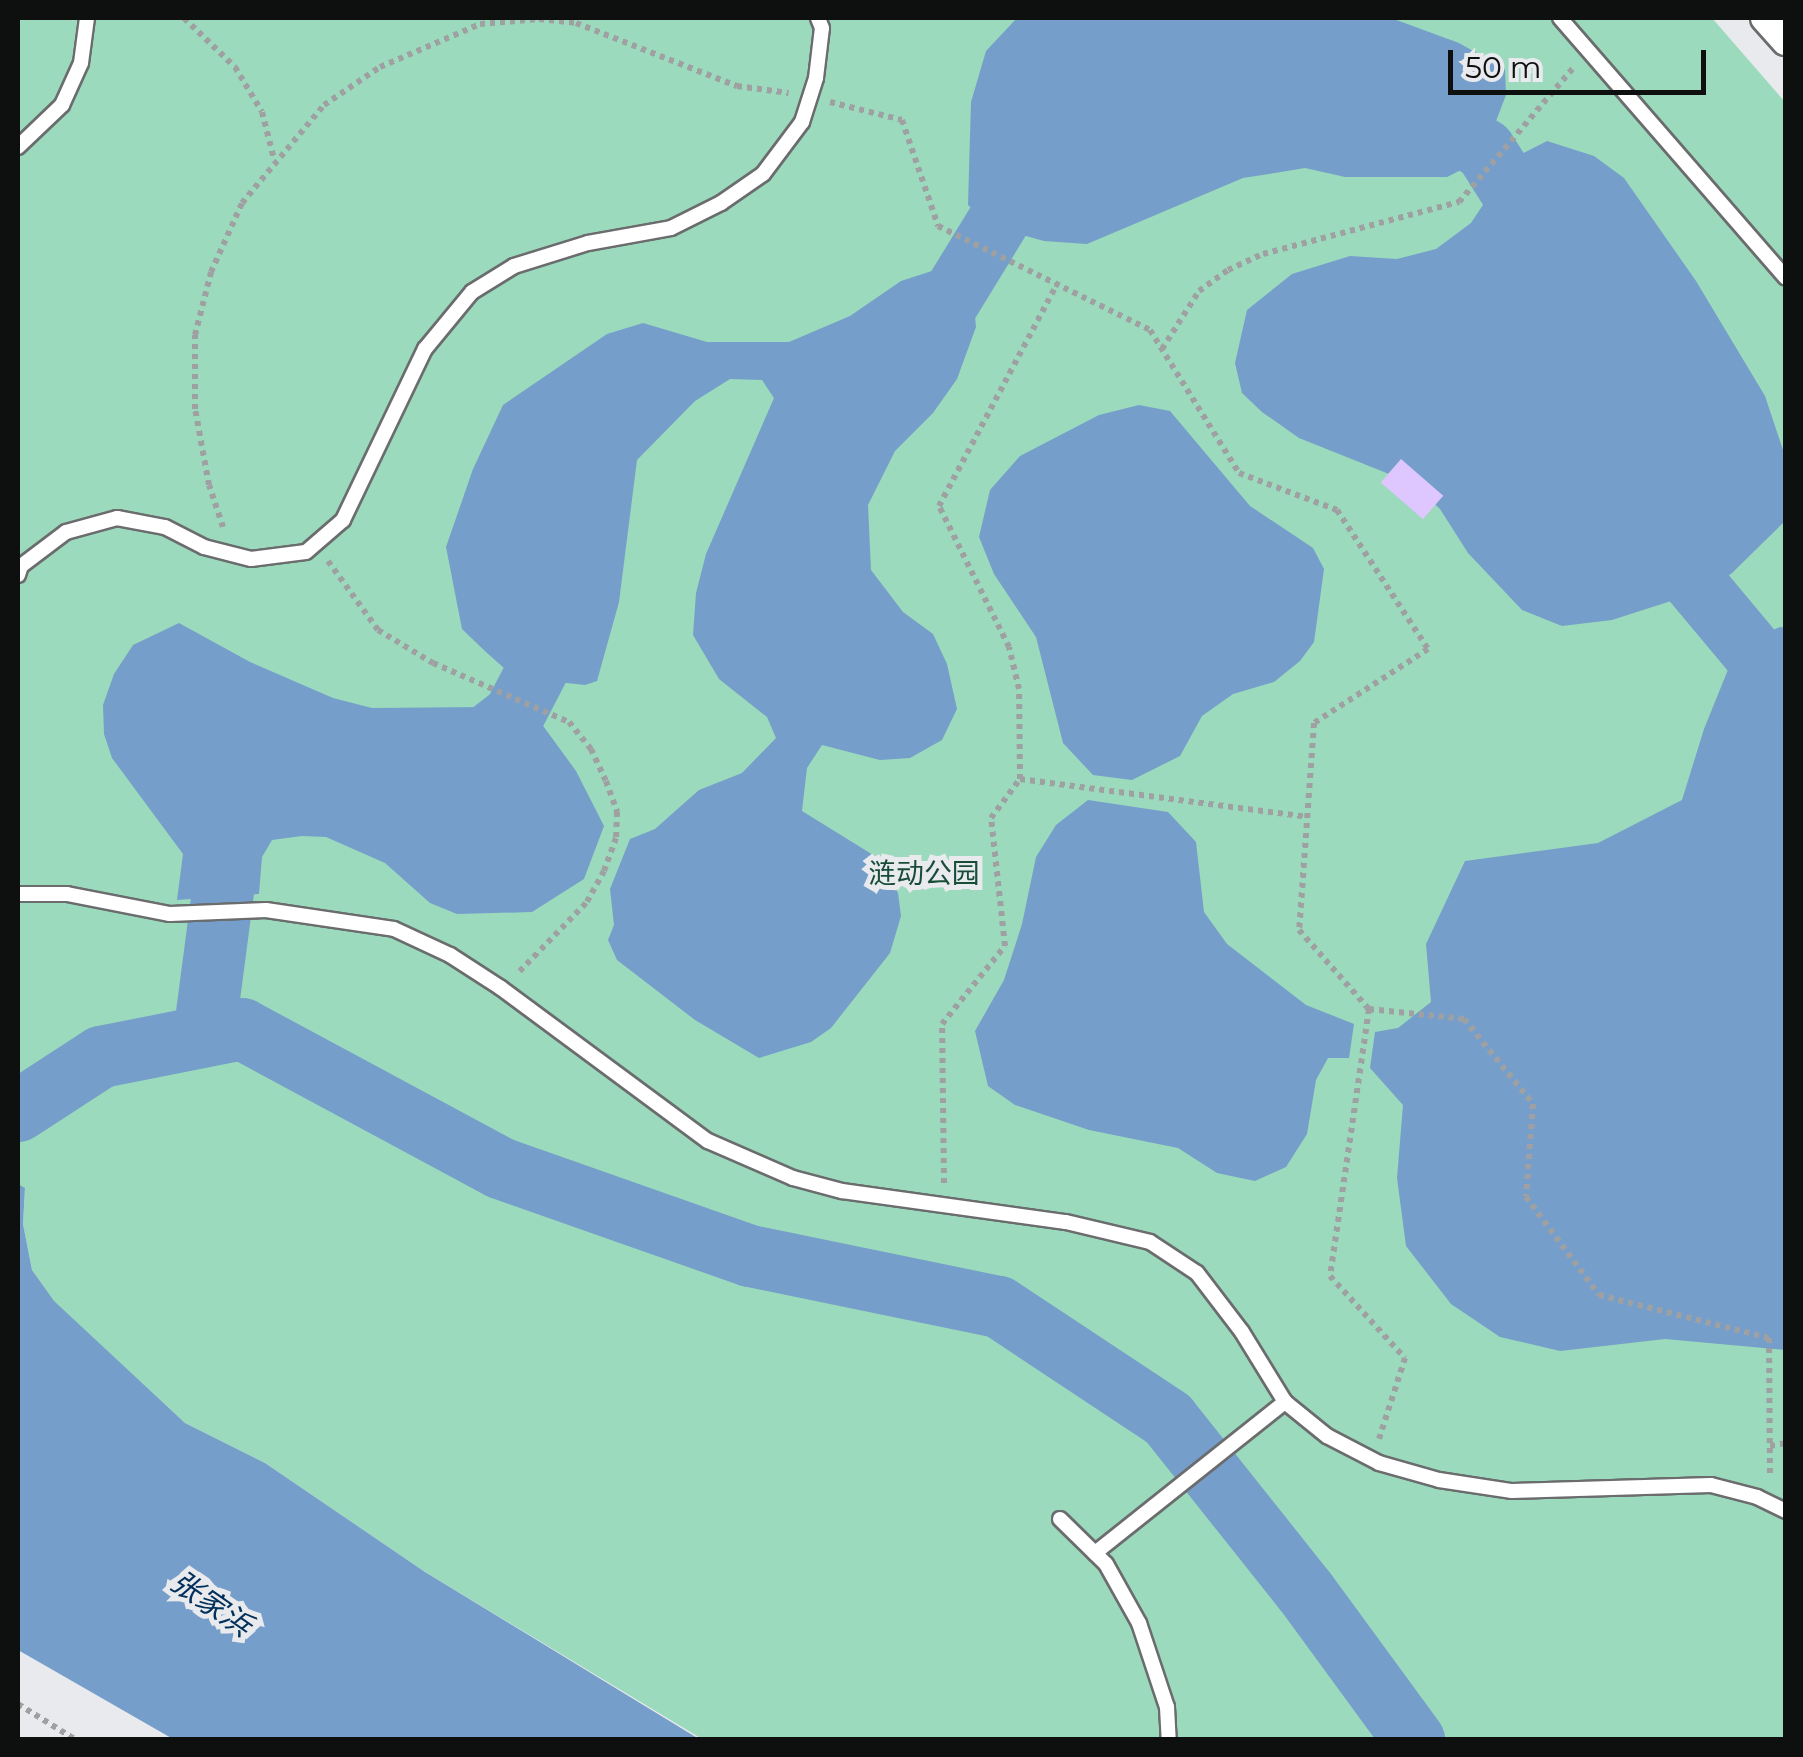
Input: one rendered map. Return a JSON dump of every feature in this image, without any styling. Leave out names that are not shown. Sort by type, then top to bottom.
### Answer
[{"type":"street","points":[[1765,18],[1786,41]]},
{"type":"lane","points":[[18,146],[62,105],[81,63],[87,18]]},
{"type":"lane","points":[[18,575],[22,566],[66,532],[117,518],[165,527],[204,548],[250,559],[306,552],[343,520],[425,350],[472,292],[514,266],[588,243],[670,228],[721,203],[763,174],[802,122],[822,28],[818,18]]},
{"type":"lane","points":[[1560,18],[1786,278]]},
{"type":"lane","points":[[18,894],[98,898],[170,914],[266,910],[394,928],[450,955],[501,988],[708,1141],[793,1178],[842,1191],[1066,1222],[1150,1242],[1196,1274],[1242,1332],[1286,1402],[1327,1436],[1372,1459],[1439,1480],[1512,1491],[1711,1485],[1786,1511]]},
{"type":"lane","points":[[1095,1553],[1286,1402]]},
{"type":"lane","points":[[1060,1519],[1095,1553],[1140,1623],[1167,1707],[1169,1740]]},
{"type":"path","points":[[184,18],[235,67],[262,112],[274,160]]},
{"type":"path","points":[[232,554],[209,485],[195,409],[195,334],[211,272],[242,203],[274,160],[324,105],[380,67],[480,24],[522,19],[576,23],[737,86],[810,96],[902,120],[938,226],[1150,330],[1239,473],[1337,510],[1428,649],[1314,723],[1299,930],[1370,1010],[1464,1019],[1532,1104],[1526,1197],[1598,1295],[1769,1338],[1770,1504]]},
{"type":"path","points":[[1162,350],[1199,291],[1228,270],[1263,254],[1459,202],[1588,50]]},
{"type":"path","points":[[944,1205],[942,1024],[1005,946],[991,818],[1020,779],[1019,689],[1008,647],[939,506],[1057,284]]},
{"type":"path","points":[[317,542],[378,630],[492,691],[545,709],[569,722],[591,750],[617,812],[616,838],[598,882],[549,944],[501,988]]},
{"type":"path","points":[[1020,779],[1306,817]]},
{"type":"path","points":[[1370,1010],[1330,1276],[1405,1358],[1372,1459]]},
{"type":"path","points":[[1770,1446],[1786,1442]]},
{"type":"path","points":[[18,1704],[76,1740]]},
{"type":"green space","name":"涟动公园","points":[[18,18],[1712,18],[1785,102],[1785,1739],[702,1739],[425,1572],[265,1463],[185,1423],[54,1302],[32,1270],[23,1224],[25,1189],[18,1184]]},
{"type":"water","points":[[1017,18],[1391,18],[1459,43],[1505,69],[1506,95],[1477,162],[1447,177],[1345,177],[1305,168],[1243,178],[1087,244],[1044,241],[993,227],[968,205],[971,102],[986,51]]},
{"type":"water","points":[[1547,141],[1594,156],[1624,178],[1696,281],[1765,396],[1785,456],[1785,521],[1731,574],[1671,601],[1612,620],[1562,626],[1522,610],[1468,553],[1440,509],[1414,484],[1299,438],[1262,412],[1242,393],[1235,363],[1247,310],[1292,274],[1350,256],[1397,259],[1436,249],[1471,223],[1514,158]]},
{"type":"water","points":[[935,270],[963,276],[972,288],[976,327],[957,379],[933,413],[895,451],[868,505],[871,570],[903,612],[933,634],[947,664],[957,709],[942,740],[910,758],[880,760],[822,745],[807,768],[802,811],[878,858],[898,893],[901,916],[890,953],[831,1028],[811,1042],[759,1058],[695,1020],[617,960],[608,940],[614,925],[610,889],[630,839],[655,829],[699,790],[742,773],[776,738],[767,717],[719,679],[693,635],[696,593],[706,554],[774,398],[762,380],[730,379],[695,401],[637,460],[619,602],[597,681],[585,685],[558,682],[548,688],[511,674],[487,653],[462,629],[446,547],[473,469],[503,405],[607,334],[643,323],[707,342],[789,342],[850,316],[901,281]]},
{"type":"water","points":[[1139,405],[1170,411],[1250,506],[1313,548],[1324,569],[1314,642],[1300,661],[1274,682],[1233,694],[1202,716],[1180,756],[1132,780],[1093,775],[1063,743],[1036,637],[994,574],[979,537],[990,490],[1020,456],[1099,415]]},
{"type":"water","points":[[179,623],[250,662],[333,698],[372,708],[485,707],[541,723],[576,771],[604,826],[584,879],[532,912],[457,914],[430,903],[385,863],[326,837],[302,836],[272,840],[262,857],[259,894],[177,900],[183,854],[112,758],[104,734],[103,705],[114,674],[133,645]]},
{"type":"water","points":[[1786,628],[1785,1350],[1665,1339],[1560,1351],[1500,1337],[1451,1304],[1406,1246],[1397,1178],[1403,1105],[1370,1068],[1375,1032],[1398,1028],[1431,1002],[1426,944],[1465,861],[1598,843],[1682,800],[1704,729],[1738,645]]},
{"type":"water","points":[[1088,800],[1168,812],[1196,842],[1204,912],[1227,944],[1306,1005],[1354,1024],[1349,1058],[1328,1058],[1316,1080],[1307,1134],[1286,1167],[1255,1181],[1217,1173],[1178,1148],[1089,1130],[1015,1105],[988,1086],[975,1031],[1004,980],[1022,924],[1036,857],[1056,825]]},
{"type":"water","name":"张家浜","points":[[18,1184],[25,1188],[23,1224],[32,1270],[54,1301],[185,1423],[265,1463],[425,1572],[699,1739],[173,1739],[18,1650]]},
{"type":"building","points":[[1401,459],[1443,496],[1423,519],[1381,482]]},
{"type":"waterway","points":[[1414,105],[1485,150],[1547,248]]},
{"type":"waterway","points":[[910,336],[931,331],[1018,189],[1046,164]]},
{"type":"waterway","points":[[1652,521],[1664,546],[1786,692]]},
{"type":"waterway","points":[[442,749],[467,751],[514,715],[552,642],[558,604]]},
{"type":"waterway","points":[[204,1036],[226,869],[240,812]]},
{"type":"waterway","points":[[18,1111],[101,1057],[242,1029],[500,1168],[750,1256],[999,1307],[1168,1419],[1305,1591],[1414,1740]]}]
